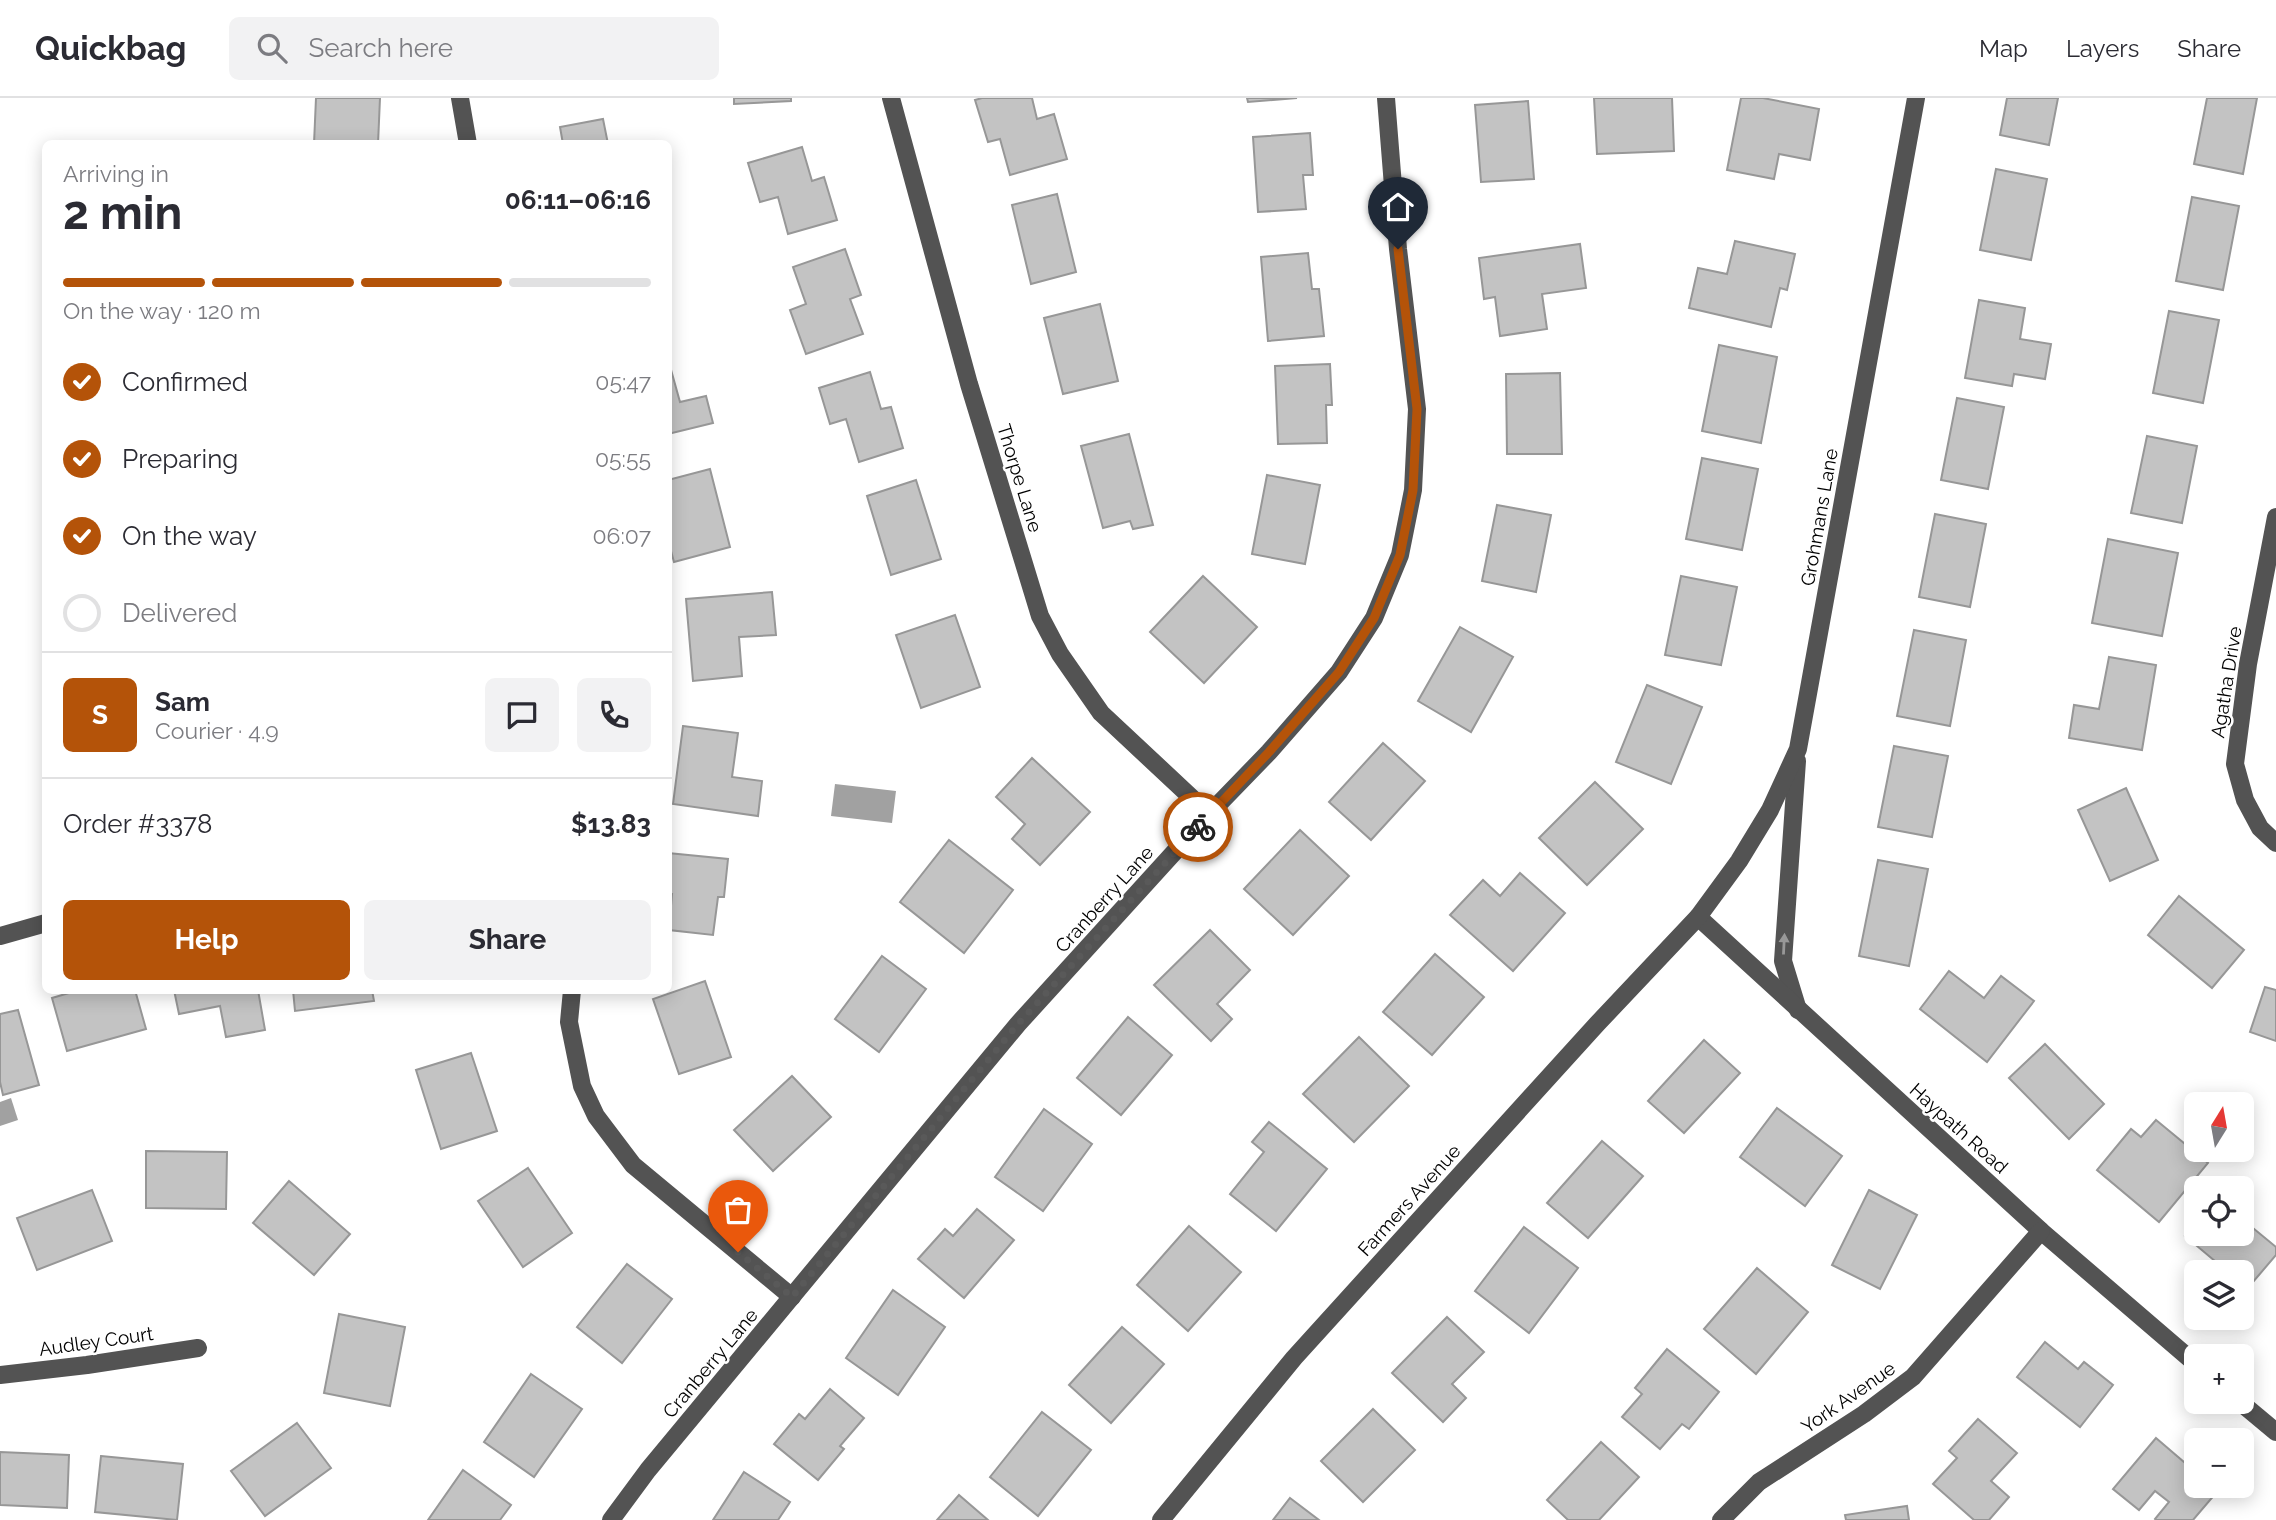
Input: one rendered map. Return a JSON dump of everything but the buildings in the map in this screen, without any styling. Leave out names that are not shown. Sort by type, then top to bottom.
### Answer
[{"type":"street","points":[[460,98],[467,140]]},
{"type":"street","name":"Thorpe Lane","points":[[891,98],[969,384],[1040,616],[1060,654],[1101,713],[1209,814]]},
{"type":"street","name":"Cranberry Lane","points":[[611,1520],[648,1470],[1018,1024],[1269,752],[1339,672],[1374,618],[1400,555],[1413,490],[1417,409],[1398,249],[1386,98]]},
{"type":"street","name":"Grohmans Lane","points":[[1698,917],[1739,861],[1770,810],[1798,748],[1916,98]]},
{"type":"street","name":"Agatha Drive","points":[[2276,517],[2248,664],[2235,764],[2245,800],[2260,828],[2276,843]]},
{"type":"street","points":[[1798,748],[1783,961],[1798,1010]]},
{"type":"street","name":"Haypath Road","points":[[1698,917],[2040,1231],[2184,1354]]},
{"type":"street","name":"Farmers Avenue","points":[[1161,1520],[1294,1358],[1597,1024],[1698,917]]},
{"type":"street","points":[[0,936],[42,924]]},
{"type":"street","points":[[572,994],[569,1022],[582,1086],[596,1116],[632,1164],[792,1297]]},
{"type":"street","name":"York Avenue","points":[[1721,1520],[1759,1482],[1864,1415],[1913,1377],[2040,1231]]},
{"type":"street","name":"Audley Court","points":[[0,1375],[198,1348]]},
{"type":"street","points":[[2254,1414],[2276,1432]]},
{"type":"shaded area","points":[[835,784],[896,791],[892,823],[831,816]]},
{"type":"shaded area","points":[[11,1098],[18,1120],[0,1126],[0,1102]]},
{"type":"way so far","points":[[738,1252],[792,1297],[1018,1024],[1198,827]]},
{"type":"route","points":[[1198,827],[1339,672],[1374,618],[1400,555],[1413,490],[1417,409],[1398,249]]}]
